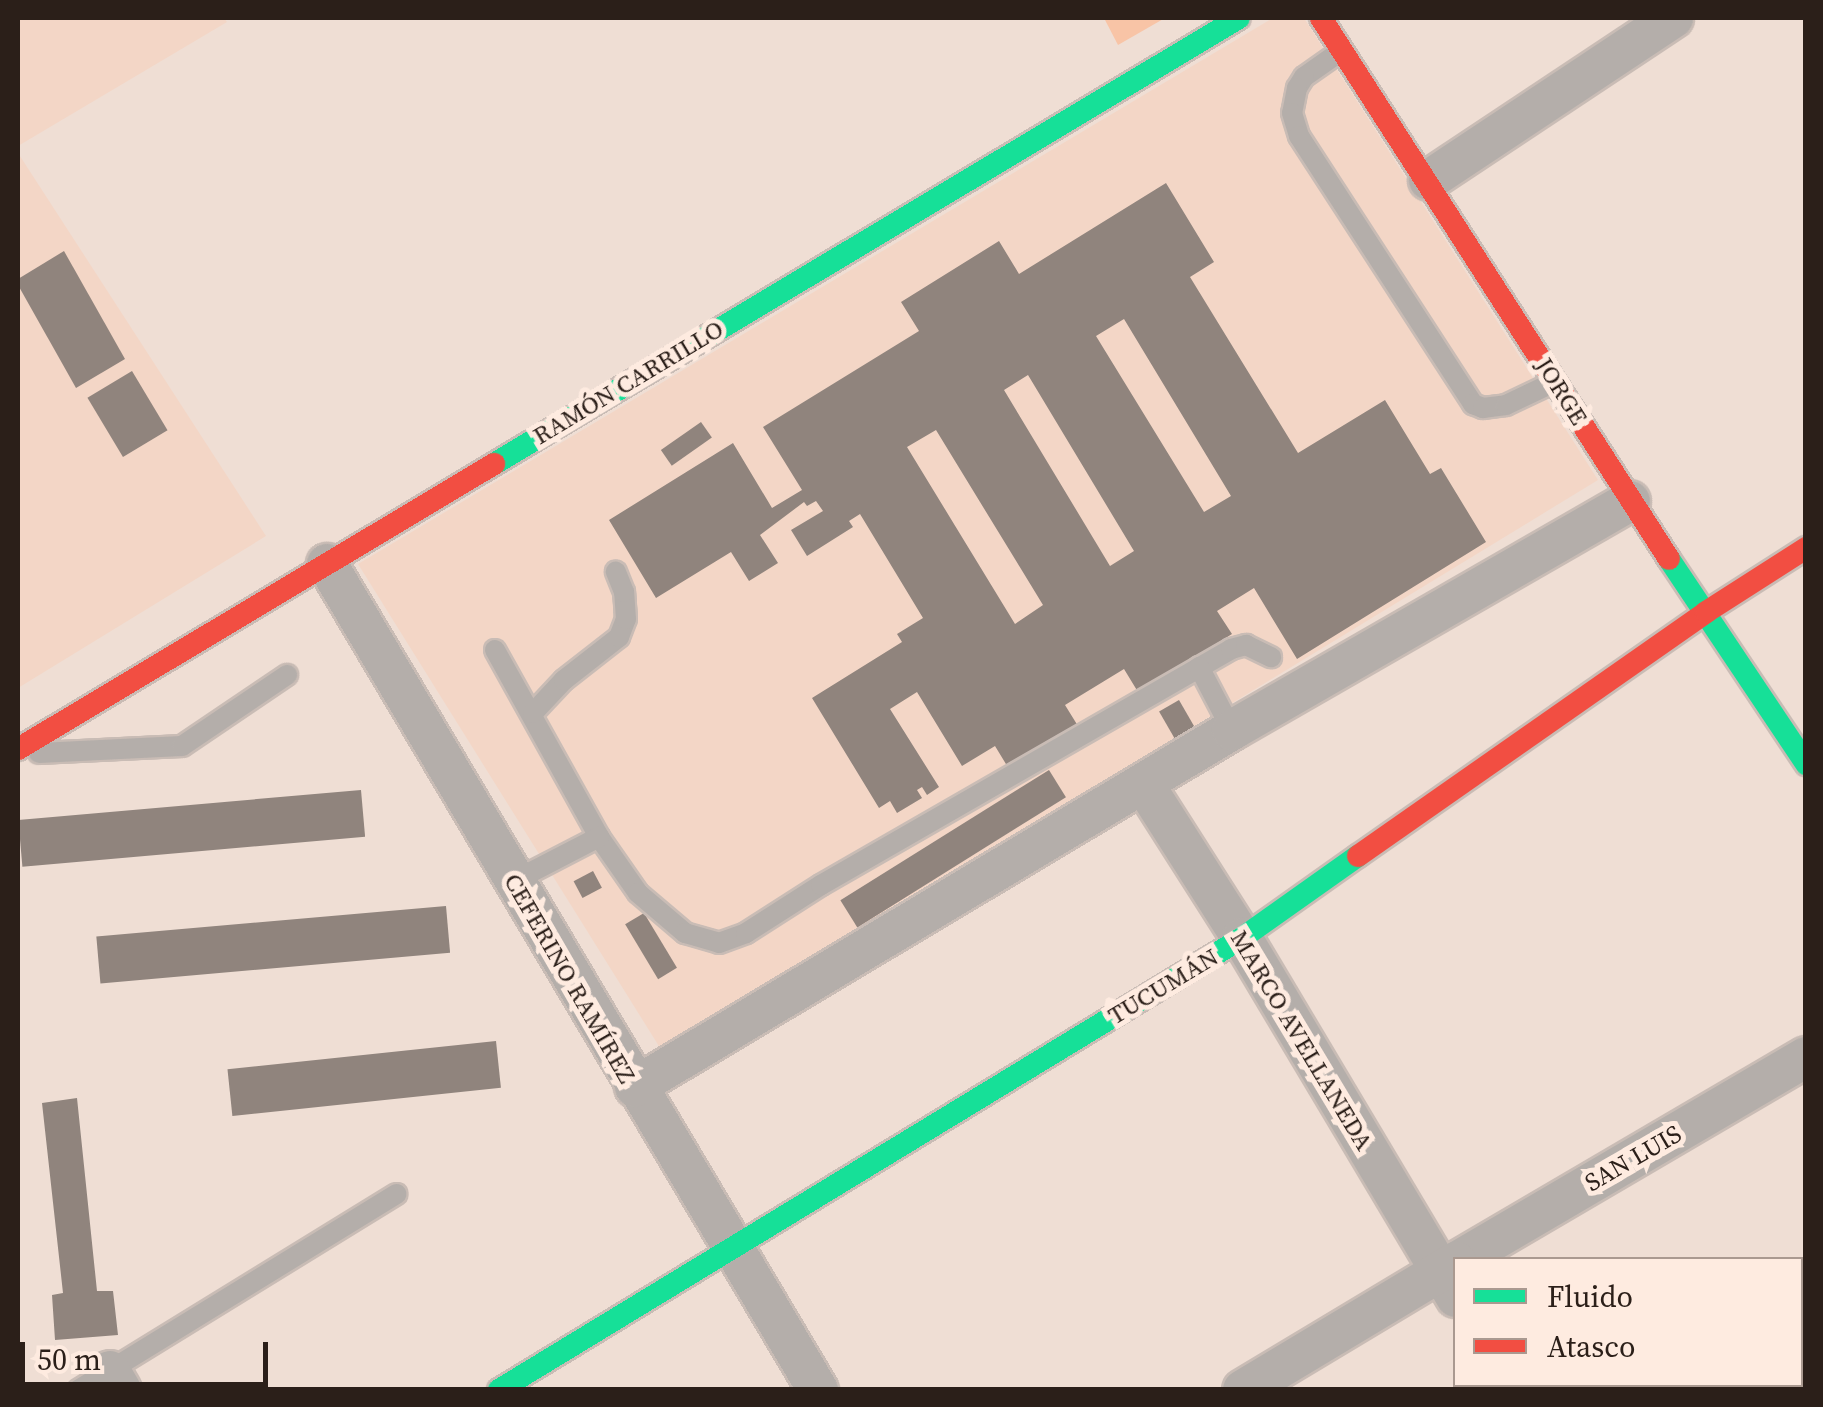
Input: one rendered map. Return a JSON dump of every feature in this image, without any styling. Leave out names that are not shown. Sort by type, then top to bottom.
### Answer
[{"type":"street","name":"RAMÓN CARRILLO","points":[[18,751],[1240,18]]},
{"type":"street","name":"JORGE","points":[[1321,18],[1429,180],[1630,501],[1806,764]]},
{"type":"street","points":[[1429,180],[1674,18]]},
{"type":"street","points":[[634,1087],[1145,786],[1232,730],[1630,501]]},
{"type":"street","name":"TUCUMÁN","points":[[499,1390],[1242,938],[1706,612],[1806,548]]},
{"type":"street","name":"CEFERINO RAMÍREZ","points":[[327,564],[634,1087],[818,1390]]},
{"type":"street","name":"MARCO AVELLANEDA","points":[[1145,786],[1453,1273]]},
{"type":"street","name":"SAN LUIS","points":[[1479,1257],[1806,1057]]},
{"type":"street","name":"SAN LUIS","points":[[1243,1390],[1453,1273]]},
{"type":"lane","points":[[1342,50],[1304,77],[1297,88],[1292,113],[1299,136],[1461,391],[1482,408],[1506,404],[1556,381]]},
{"type":"lane","points":[[533,713],[564,680],[619,638],[626,619],[624,592],[616,572]]},
{"type":"lane","points":[[495,650],[533,713],[598,838],[638,893],[662,917],[701,941],[719,944],[746,934],[821,885],[1199,667],[1246,645],[1271,657]]},
{"type":"lane","points":[[1199,667],[1232,730]]},
{"type":"lane","points":[[18,751],[182,746],[287,675]]},
{"type":"lane","points":[[514,881],[598,838]]},
{"type":"lane","points":[[103,1383],[397,1194]]},
{"type":"shaded area","points":[[18,18],[224,18],[227,22],[18,146]]},
{"type":"shaded area","points":[[1104,18],[1165,18],[1118,45]]},
{"type":"shaded area","points":[[1273,18],[1304,18],[1598,480],[662,1051],[358,564]]},
{"type":"shaded area","points":[[18,153],[266,536],[18,688]]},
{"type":"building","points":[[1166,183],[1214,262],[1190,277],[1298,453],[1385,400],[1430,474],[1441,468],[1486,542],[1297,659],[1254,588],[1217,611],[1232,634],[1138,692],[1124,669],[1065,705],[1078,726],[1009,769],[995,746],[962,766],[917,692],[890,709],[939,787],[927,795],[922,787],[917,790],[922,798],[897,813],[890,801],[879,808],[812,698],[902,642],[897,634],[923,618],[860,514],[849,521],[853,527],[807,556],[791,530],[823,511],[816,501],[807,506],[804,502],[760,535],[778,563],[749,581],[731,552],[656,598],[609,520],[733,443],[772,508],[802,490],[763,427],[919,331],[901,302],[999,241],[1019,274]],"holes":[[[1124,319],[1231,496],[1204,512],[1096,336]],[[1028,375],[1134,551],[1110,566],[1004,390]],[[936,430],[1043,605],[1015,624],[907,447]]]},
{"type":"building","points":[[64,251],[125,359],[76,388],[18,285],[18,279]]},
{"type":"building","points":[[132,371],[168,430],[123,457],[87,398]]},
{"type":"building","points":[[701,422],[712,438],[672,466],[661,450]]},
{"type":"building","points":[[1179,700],[1195,728],[1175,739],[1159,712]]},
{"type":"building","points":[[1049,770],[1066,797],[857,927],[840,900]]},
{"type":"building","points":[[361,790],[365,837],[22,867],[18,820]]},
{"type":"building","points":[[593,871],[602,888],[582,898],[574,881]]},
{"type":"building","points":[[446,906],[450,953],[100,983],[96,937]]},
{"type":"building","points":[[644,913],[677,968],[658,979],[625,924]]},
{"type":"building","points":[[496,1041],[501,1088],[232,1116],[227,1069]]},
{"type":"building","points":[[77,1098],[97,1291],[113,1291],[118,1335],[55,1340],[52,1295],[63,1293],[42,1103]]},
{"type":"traffic: fast","points":[[494,464],[1239,18]]},
{"type":"traffic: fast","points":[[1669,559],[1806,764]]},
{"type":"traffic: fast","points":[[499,1390],[1242,938],[1358,856]]},
{"type":"traffic: jam","points":[[1321,18],[1669,559]]},
{"type":"traffic: jam","points":[[18,749],[494,464]]},
{"type":"traffic: jam","points":[[1358,856],[1706,612],[1806,548]]}]
